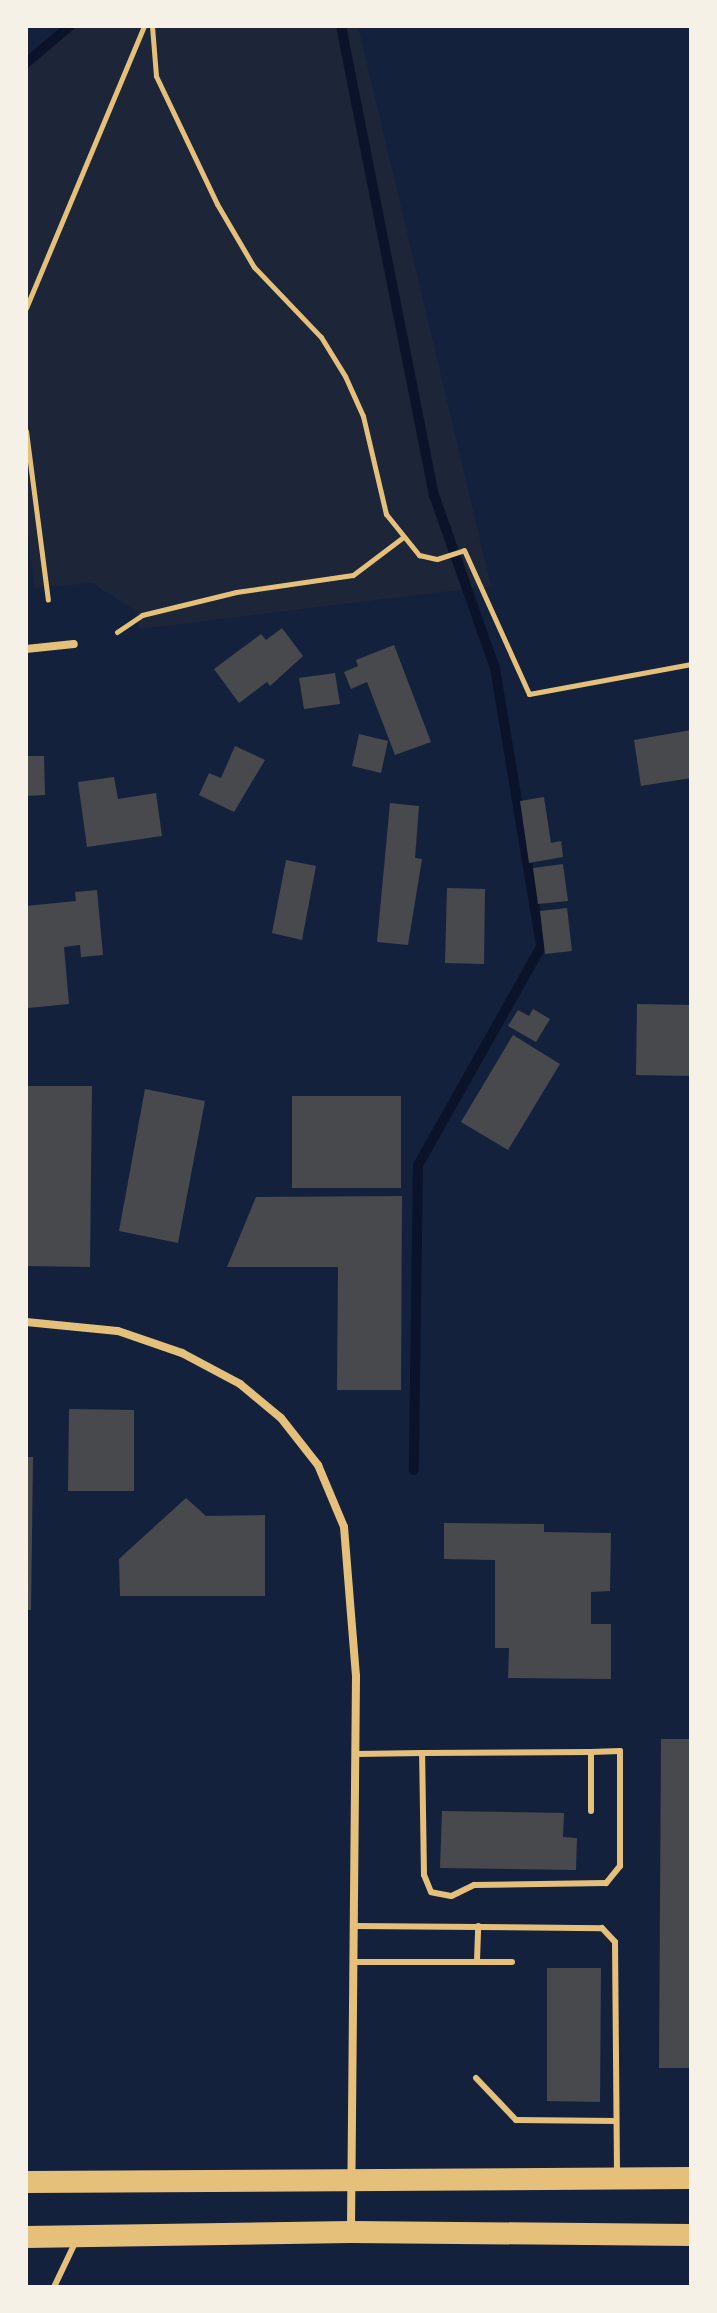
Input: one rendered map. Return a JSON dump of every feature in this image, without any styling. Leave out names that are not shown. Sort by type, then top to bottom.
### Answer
[{"type":"highway","points":[[26,2182],[691,2178]]},
{"type":"highway","points":[[26,2237],[351,2232],[691,2235]]},
{"type":"street","points":[[26,649],[74,644]]},
{"type":"street","points":[[26,1322],[118,1331],[182,1353],[240,1384],[271,1409],[318,1465],[344,1527],[356,1676],[351,2232]]},
{"type":"lane","points":[[356,1754],[422,1753],[591,1752],[620,1751],[620,1866],[606,1883],[474,1885],[441,1896],[431,1892],[424,1875],[422,1753]]},
{"type":"lane","points":[[591,1752],[591,1811]]},
{"type":"lane","points":[[355,1926],[602,1928],[615,1942],[617,2177]]},
{"type":"lane","points":[[477,1961],[478,1926]]},
{"type":"lane","points":[[355,1962],[512,1962]]},
{"type":"lane","points":[[476,2078],[516,2120],[616,2121]]},
{"type":"lane","points":[[54,2287],[79,2237]]},
{"type":"path","points":[[26,308],[144,26]]},
{"type":"path","points":[[152,26],[156,76],[217,204],[254,267],[321,337],[345,376],[363,416],[386,514],[402,538],[419,555],[437,559],[464,550],[529,694],[691,664]]},
{"type":"path","points":[[26,431],[48,600]]},
{"type":"path","points":[[117,632],[142,615],[236,592],[353,575],[402,538]]},
{"type":"shaded area","points":[[358,26],[491,586],[139,629],[134,610],[92,583],[34,588],[26,514],[26,58],[76,27]]},
{"type":"building","points":[[282,628],[303,656],[270,686],[267,682],[239,703],[214,669],[261,634],[266,640]]},
{"type":"building","points":[[394,645],[431,742],[395,755],[367,682],[351,689],[344,672],[358,666],[356,660]]},
{"type":"building","points":[[335,673],[340,704],[304,709],[299,678]]},
{"type":"building","points":[[691,730],[691,778],[641,786],[634,740]]},
{"type":"building","points":[[359,734],[388,741],[381,773],[352,766]]},
{"type":"building","points":[[235,746],[265,760],[234,812],[199,795],[209,773],[221,778]]},
{"type":"building","points":[[26,756],[44,756],[45,795],[26,796]]},
{"type":"building","points":[[114,777],[118,799],[156,793],[162,836],[87,847],[78,782]]},
{"type":"building","points":[[544,797],[551,843],[561,841],[563,857],[529,863],[520,801]]},
{"type":"building","points":[[390,803],[419,806],[415,858],[422,859],[408,945],[377,942]]},
{"type":"building","points":[[286,860],[316,866],[302,940],[272,933]]},
{"type":"building","points":[[563,864],[568,901],[538,904],[533,868]]},
{"type":"building","points":[[447,888],[485,889],[484,964],[445,963]]},
{"type":"building","points":[[97,890],[103,955],[81,957],[80,945],[64,947],[69,1004],[28,1008],[26,906],[76,901],[75,892]]},
{"type":"building","points":[[567,908],[572,951],[545,954],[540,911]]},
{"type":"building","points":[[637,1004],[691,1005],[691,1076],[636,1075]]},
{"type":"building","points":[[533,1009],[550,1019],[536,1042],[508,1026],[518,1010],[529,1016]]},
{"type":"building","points":[[513,1035],[560,1064],[508,1150],[461,1122]]},
{"type":"building","points":[[26,1086],[92,1086],[90,1267],[26,1266]]},
{"type":"building","points":[[145,1089],[205,1101],[178,1243],[119,1231]]},
{"type":"building","points":[[292,1096],[401,1096],[401,1188],[292,1188]]},
{"type":"building","points":[[402,1196],[401,1390],[337,1390],[338,1267],[227,1267],[256,1197]]},
{"type":"building","points":[[69,1409],[134,1410],[134,1491],[68,1491]]},
{"type":"building","points":[[26,1457],[33,1457],[31,1610],[26,1610]]},
{"type":"building","points":[[186,1498],[206,1516],[265,1515],[265,1596],[120,1596],[119,1559]]},
{"type":"building","points":[[444,1523],[544,1524],[544,1532],[611,1533],[610,1591],[591,1592],[591,1624],[611,1624],[611,1679],[508,1678],[509,1648],[495,1648],[495,1560],[444,1559]]},
{"type":"building","points":[[661,1739],[691,1739],[691,2068],[659,2068]]},
{"type":"building","points":[[442,1811],[564,1813],[563,1837],[577,1838],[576,1870],[440,1868]]},
{"type":"building","points":[[547,1968],[601,1968],[600,2102],[547,2101]]},
{"type":"waterway","points":[[26,63],[70,26]]},
{"type":"waterway","points":[[341,26],[434,495],[495,668],[541,947],[418,1165],[414,1470]]}]
